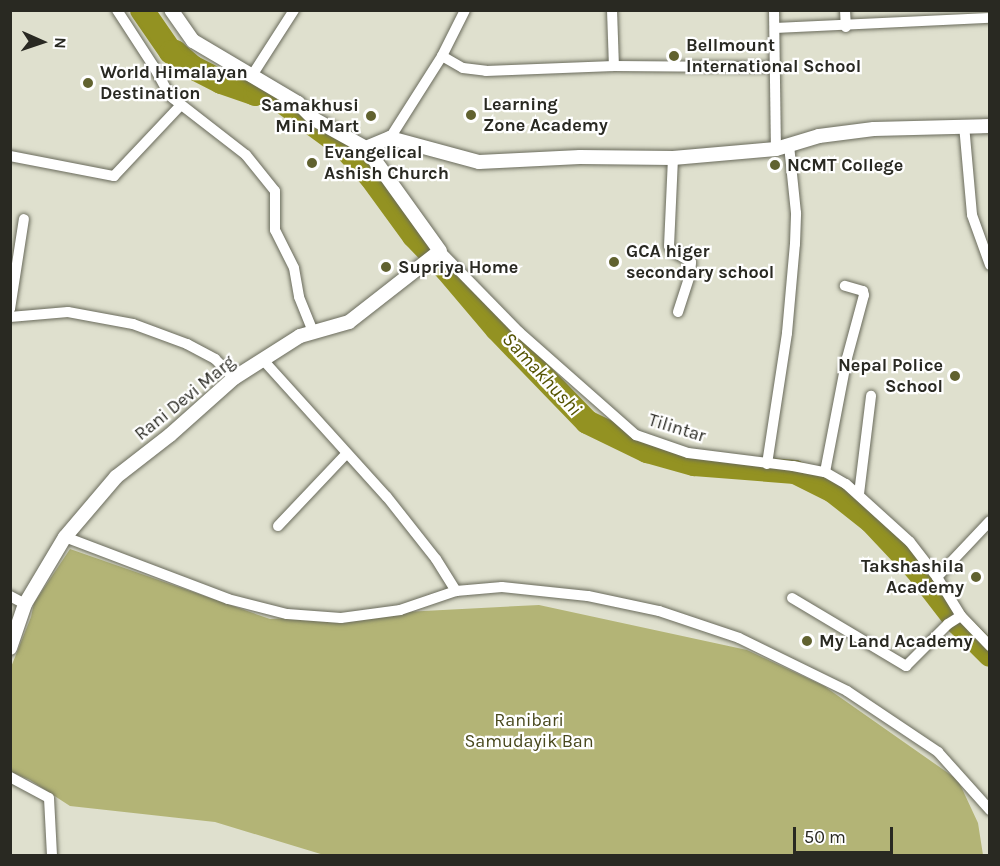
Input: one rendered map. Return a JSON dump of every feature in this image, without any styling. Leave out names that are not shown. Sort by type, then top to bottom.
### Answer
[{"type":"street","points":[[117,10],[170,96],[246,155],[274,191],[275,230],[294,268],[299,297],[312,330]]},
{"type":"street","points":[[171,10],[193,41],[298,104],[314,119],[366,148],[390,138],[442,56],[465,10]]},
{"type":"street","points":[[251,77],[294,10]]},
{"type":"street","points":[[612,10],[614,66]]},
{"type":"street","points":[[767,464],[787,333],[796,213],[783,147],[774,10]]},
{"type":"street","points":[[844,10],[846,27]]},
{"type":"street","points":[[907,10],[908,23]]},
{"type":"street","points":[[775,28],[908,23],[964,15],[990,18]]},
{"type":"street","points":[[442,56],[463,68],[486,70],[614,66],[777,67]]},
{"type":"street","points":[[10,156],[114,176],[180,106]]},
{"type":"street","points":[[964,126],[972,215],[990,265]]},
{"type":"street","points":[[390,138],[479,162],[580,158],[673,158],[783,147],[819,136],[874,129],[990,126]]},
{"type":"street","name":"Tilintar","points":[[366,148],[440,251],[519,332],[636,435],[688,453],[825,472],[859,494],[910,542],[937,577],[961,616],[990,646]]},
{"type":"street","points":[[673,158],[669,246],[672,251],[691,262],[690,275],[678,312]]},
{"type":"street","points":[[10,309],[24,219]]},
{"type":"street","name":"Rani Devi Marg","points":[[10,648],[25,604],[65,537],[116,477],[170,435],[234,378],[312,330],[349,322],[440,251]]},
{"type":"street","points":[[825,472],[847,358],[864,295],[863,291],[845,286]]},
{"type":"street","points":[[10,317],[68,312],[134,324],[187,344],[215,359],[234,378]]},
{"type":"street","points":[[264,361],[387,497],[436,559],[456,591]]},
{"type":"street","points":[[859,494],[871,396]]},
{"type":"street","points":[[278,526],[346,454]]},
{"type":"street","points":[[937,577],[990,521]]},
{"type":"street","points":[[65,537],[228,599],[287,614],[341,618],[400,610],[456,591],[502,587],[588,596],[659,611],[739,638],[847,691],[938,752],[990,810]]},
{"type":"street","points":[[10,596],[25,604]]},
{"type":"street","points":[[792,598],[906,666],[948,624],[961,616]]},
{"type":"street","points":[[10,777],[49,798],[52,855]]},
{"type":"green space","name":"Ranibari Samudayik Ban","points":[[70,549],[270,619],[539,605],[747,650],[824,686],[958,780],[978,823],[983,855],[324,855],[215,822],[70,806],[30,780],[11,772],[11,667],[31,617],[34,603]]},
{"type":"waterway","name":"Samakhushi","points":[[142,10],[171,52],[175,52],[192,67],[221,82],[255,94],[258,90],[276,97],[343,146],[371,177],[414,236],[447,270],[497,329],[587,422],[647,451],[694,464],[795,472],[833,491],[871,521],[917,570],[958,623],[990,655]]},
{"type":"place","name":"Bellmount International School","points":[[674,56]]},
{"type":"place","name":"World Himalayan Destination","points":[[88,83]]},
{"type":"place","name":"Learning Zone Academy","points":[[471,115]]},
{"type":"place","name":"Samakhusi Mini Mart","points":[[371,116]]},
{"type":"place","name":"Evangelical Ashish Church","points":[[312,163]]},
{"type":"place","name":"NCMT College","points":[[775,165]]},
{"type":"place","name":"GCA higer secondary school","points":[[614,262]]},
{"type":"place","name":"Supriya Home","points":[[386,267]]},
{"type":"place","name":"Nepal Police School","points":[[955,376]]},
{"type":"place","name":"Takshashila Academy","points":[[976,577]]},
{"type":"place","name":"My Land Academy","points":[[807,641]]}]
